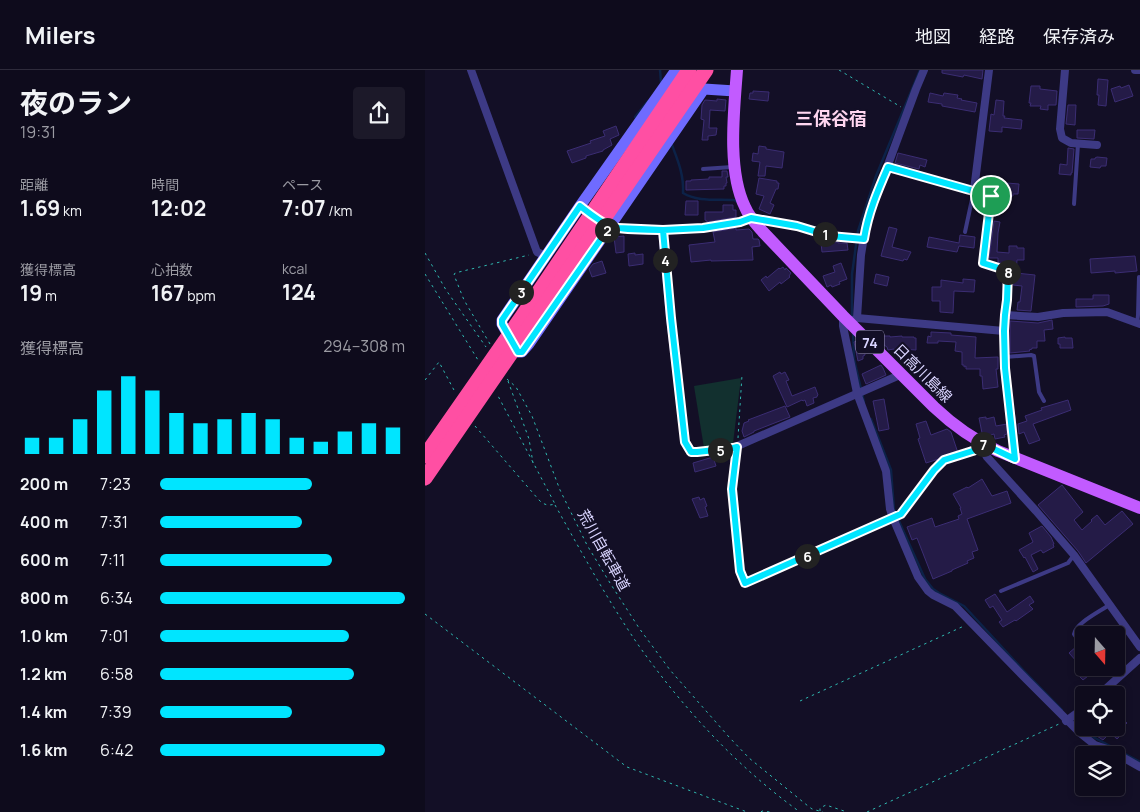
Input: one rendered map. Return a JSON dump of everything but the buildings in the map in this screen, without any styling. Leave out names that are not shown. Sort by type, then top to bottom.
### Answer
[{"type":"highway","points":[[425,456],[527,310],[689,70]]},
{"type":"highway","points":[[425,478],[706,70]]},
{"type":"main road","name":"日高川島線","points":[[737,70],[733,138],[735,167],[737,187],[751,218],[948,420],[981,445],[1140,508]]},
{"type":"street","points":[[471,70],[537,252],[547,256]]},
{"type":"street","points":[[704,89],[529,344],[522,352],[518,352],[502,324],[502,320],[677,70],[704,89],[735,91]]},
{"type":"street","points":[[924,70],[866,224],[850,318],[843,326],[857,393],[886,471],[890,509],[918,577],[924,586],[933,595],[955,606],[1066,721],[1095,745],[1110,750],[1140,767]]},
{"type":"street","points":[[974,190],[989,70]]},
{"type":"street","points":[[1065,70],[1060,129],[1062,138],[1071,143],[1097,145]]},
{"type":"street","points":[[1135,70],[1140,70]]},
{"type":"street","points":[[641,120],[669,140]]},
{"type":"street","points":[[888,167],[991,196],[983,263],[1008,271],[1004,331],[1006,385],[1015,459]]},
{"type":"street","points":[[580,206],[610,226],[618,228],[663,230],[703,228],[740,222],[751,218],[797,226],[830,236],[864,239]]},
{"type":"street","points":[[663,230],[685,442],[691,452],[737,447],[902,374]]},
{"type":"street","points":[[1005,315],[1038,317],[1063,313],[1107,312],[1139,324]]},
{"type":"street","points":[[850,318],[1004,331]]},
{"type":"street","points":[[981,445],[987,457],[1074,556],[1140,647]]},
{"type":"street","points":[[1109,686],[1140,658]]},
{"type":"street","points":[[1066,721],[1075,714]]},
{"type":"lane","points":[[1074,204],[1078,144]]},
{"type":"lane","points":[[703,169],[735,167]]},
{"type":"lane","points":[[965,232],[974,190]]},
{"type":"lane","points":[[1139,277],[1139,324]]},
{"type":"lane","points":[[1005,357],[1034,356],[1039,392],[1045,401]]},
{"type":"lane","points":[[1001,591],[1068,563],[1074,556]]},
{"type":"lane","points":[[1080,626],[1110,604]]},
{"type":"path","points":[[839,70],[908,111]]},
{"type":"path","points":[[425,253],[446,290],[487,348]]},
{"type":"path","points":[[425,380],[439,362],[455,391]]},
{"type":"path","points":[[742,375],[732,489],[740,571],[745,583],[901,514],[934,470],[944,460],[981,445]]},
{"type":"path","name":"荒川自転車道","points":[[502,376],[516,387],[531,416],[560,490],[587,545],[619,598],[651,644],[687,691],[749,758],[812,809],[823,812]]},
{"type":"path","points":[[473,425],[543,504],[550,506],[555,504]]},
{"type":"path","points":[[534,466],[609,599],[638,644],[663,677],[696,717],[733,755],[761,781],[800,812]]},
{"type":"path","points":[[425,614],[627,767],[747,812]]},
{"type":"path","points":[[800,701],[966,625],[970,621]]},
{"type":"path","points":[[867,812],[1066,721]]},
{"type":"path","points":[[820,812],[820,808],[826,806],[847,812]]},
{"type":"path","points":[[761,812],[770,812]]},
{"type":"green space","points":[[741,378],[733,443],[704,448],[694,386]]},
{"type":"waterway","points":[[660,70],[661,82]]},
{"type":"waterway","points":[[852,319],[852,274],[858,231],[876,176],[920,70]]},
{"type":"waterway","points":[[638,120],[635,117],[648,101]]},
{"type":"waterway","points":[[670,144],[680,168],[683,180],[683,193],[695,198],[734,200],[739,203]]},
{"type":"waterway","points":[[853,332],[854,359],[864,402]]},
{"type":"waterway","points":[[871,419],[891,470],[894,510],[925,579],[933,589],[964,606],[1062,710]]},
{"type":"waterway","points":[[1092,736],[1140,762]]},
{"type":"district","name":"三保谷宿","points":[[831,118]]},
{"type":"route","points":[[991,196],[888,167],[866,224],[864,239],[830,236],[815,230],[751,218],[740,222],[703,228],[663,230],[618,228],[610,226],[522,352],[518,352],[502,324],[502,320],[580,206],[610,226],[663,230],[685,442],[691,452],[737,447],[732,489],[740,571],[745,583],[901,514],[934,470],[944,460],[982,448],[979,442],[1015,459],[1005,368],[1004,331],[1008,271],[983,263],[991,196]]}]
